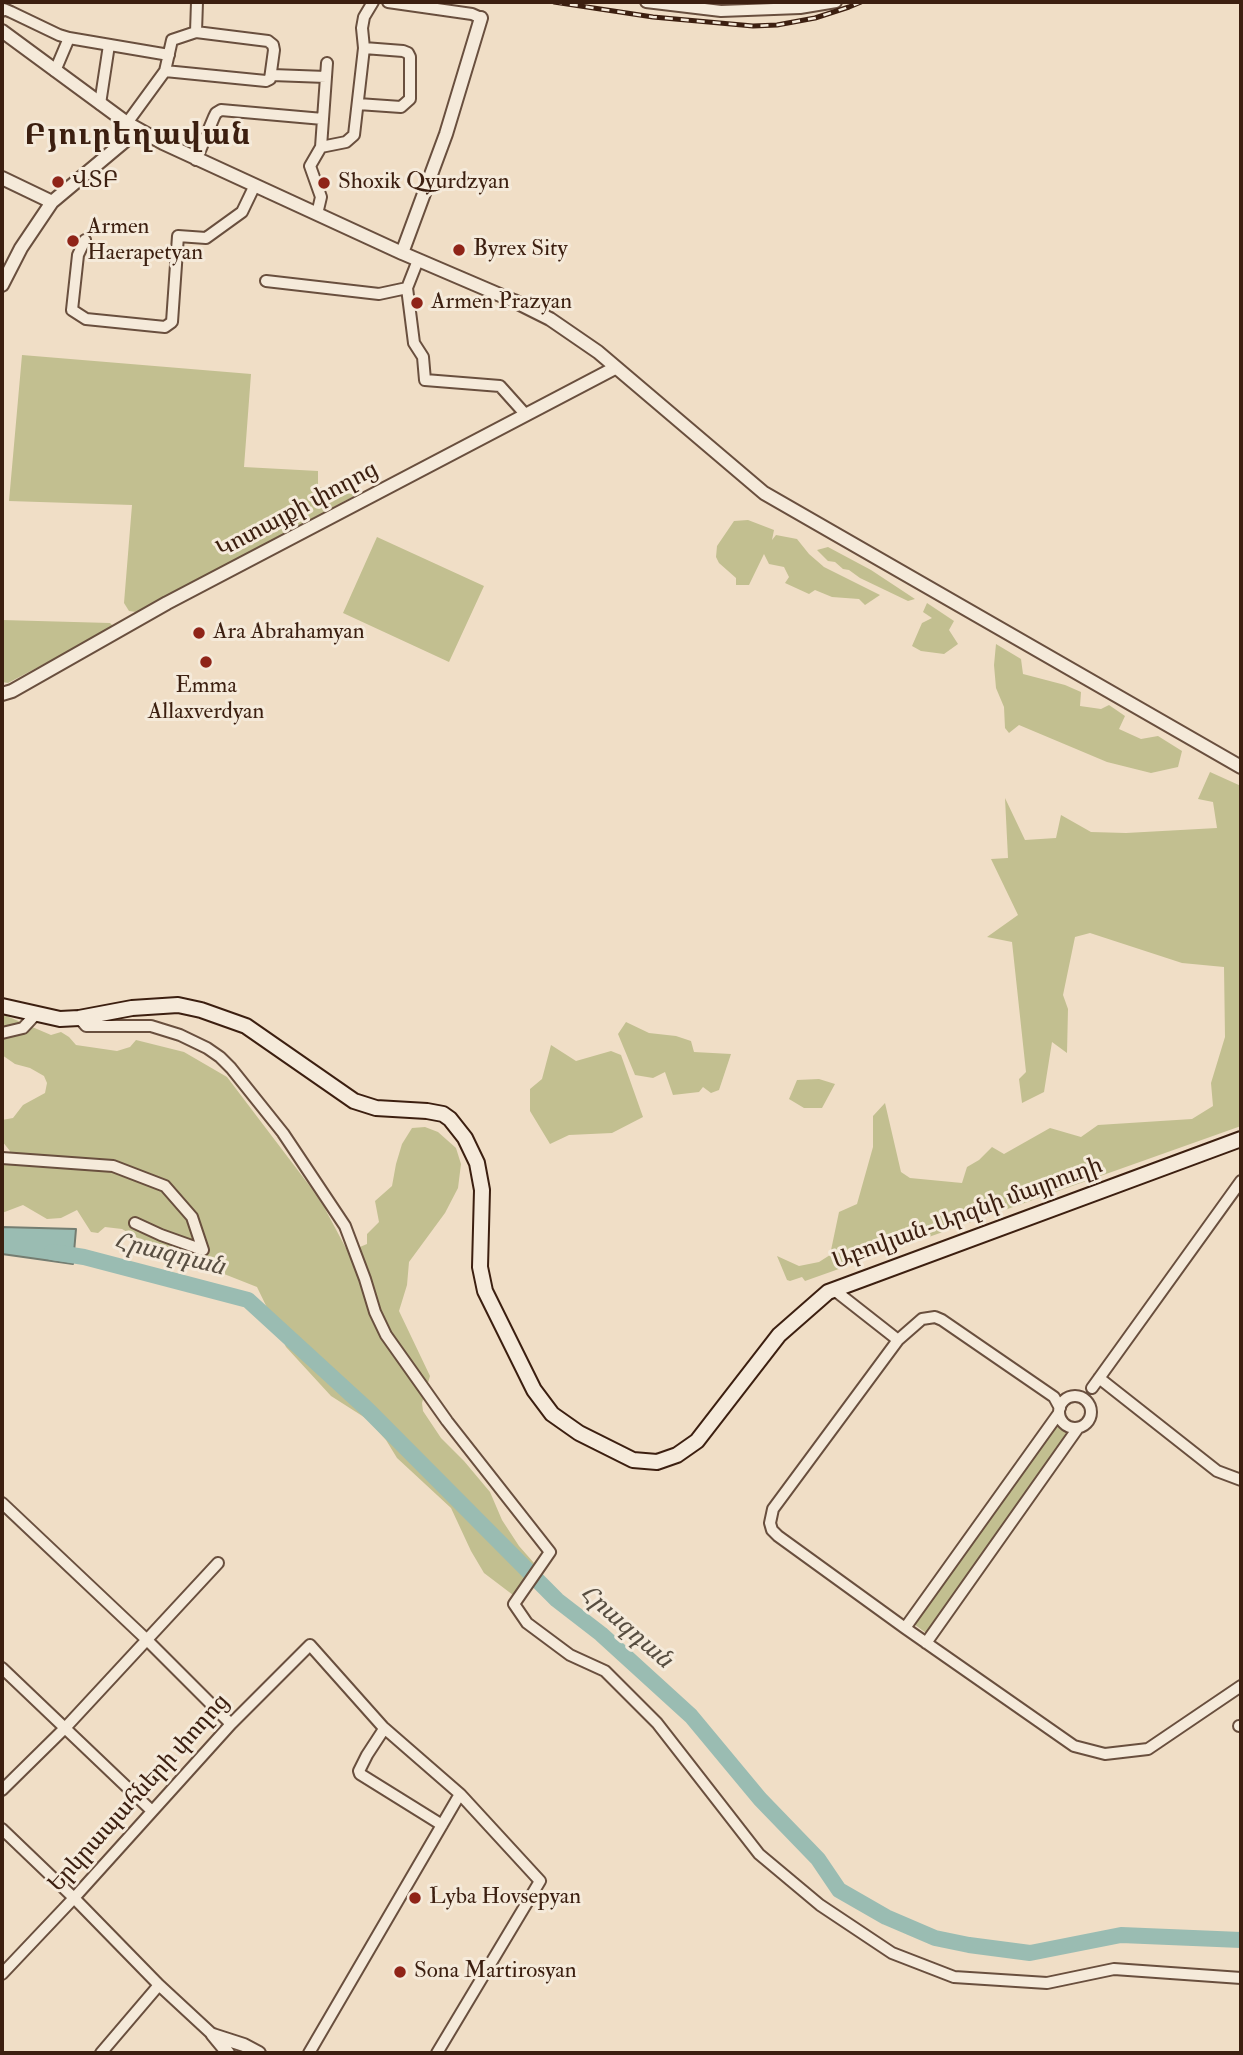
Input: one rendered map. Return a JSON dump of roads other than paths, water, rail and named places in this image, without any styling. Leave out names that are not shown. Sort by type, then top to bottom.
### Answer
[{"type":"main road","name":"Աբովյան-Արզնի մայրուղի","points":[[2,1006],[60,1019],[132,1008],[178,1005],[201,1010],[246,1026],[354,1101],[376,1108],[443,1114],[456,1124],[477,1163],[482,1190],[480,1268],[485,1291],[534,1390],[552,1413],[579,1433],[633,1460],[657,1462],[677,1455],[696,1441],[779,1335],[833,1289],[1241,1139]]},
{"type":"street","points":[[196,32],[197,2]]},
{"type":"street","points":[[321,148],[351,140],[354,135],[364,48],[362,28],[364,17],[373,2]]},
{"type":"street","points":[[388,2],[472,14],[481,18],[446,134],[402,253]]},
{"type":"street","points":[[646,2],[721,11],[836,2]]},
{"type":"street","points":[[9,8],[69,38],[169,55]]},
{"type":"street","points":[[2,31],[132,127],[197,160],[550,319],[598,352],[765,493],[1241,767]]},
{"type":"street","points":[[2,285],[21,248],[52,202],[132,127],[165,71],[172,40],[196,32],[268,41],[273,45],[272,75],[266,81],[165,71]]},
{"type":"street","points":[[55,71],[69,38]]},
{"type":"street","points":[[100,104],[109,45]]},
{"type":"street","points":[[358,104],[401,107],[410,99],[408,53],[364,48]]},
{"type":"street","points":[[317,214],[321,197],[310,166],[321,148],[327,63]]},
{"type":"street","points":[[272,75],[326,77]]},
{"type":"street","points":[[197,160],[214,117],[221,110],[323,119]]},
{"type":"street","points":[[2,178],[52,202]]},
{"type":"street","points":[[85,240],[78,255],[72,310],[86,319],[165,327],[172,322],[178,236],[206,238],[242,212],[255,185]]},
{"type":"street","points":[[418,260],[407,288],[414,343],[423,356],[425,380],[499,386],[526,415]]},
{"type":"street","points":[[266,281],[379,294],[407,288]]},
{"type":"street","name":"Կոտայքի փողոց","points":[[2,694],[12,691],[167,603],[615,368]]},
{"type":"street","points":[[2,1033],[23,1028],[36,1014]]},
{"type":"street","points":[[79,1018],[86,1026],[151,1026],[180,1035],[207,1048],[231,1068],[283,1133],[345,1226],[375,1312],[386,1335],[447,1421],[550,1552],[514,1604],[527,1623],[570,1655],[605,1671],[657,1723],[759,1854],[820,1905],[892,1953],[954,1977],[1047,1983],[1114,1969],[1241,1978]]},
{"type":"street","points":[[2,1158],[113,1166],[165,1186],[192,1217],[203,1250],[135,1223]]},
{"type":"street","points":[[1092,1388],[1241,1181]]},
{"type":"street","points":[[833,1289],[898,1340]]},
{"type":"street","points":[[1078,1428],[1064,1423],[1062,1407],[1054,1397],[942,1320],[935,1317],[922,1319],[898,1340],[774,1509],[770,1523],[778,1536],[1074,1746],[1105,1754],[1148,1749],[1241,1686]]},
{"type":"street","points":[[1099,1378],[1217,1471],[1241,1480]]},
{"type":"street","points":[[905,1628],[1062,1407],[1077,1396],[1083,1398],[1090,1409],[1088,1421],[1078,1428],[926,1643]]},
{"type":"street","points":[[2,1503],[146,1639],[231,1724]]},
{"type":"street","points":[[2,1790],[65,1728],[218,1563]]},
{"type":"street","name":"Երկրապահների փողոց","points":[[2,1974],[231,1724],[310,1645],[384,1729]]},
{"type":"street","points":[[2,1668],[152,1811]]},
{"type":"street","points":[[436,2053],[540,1881],[460,1794],[384,1729],[367,1755],[360,1774],[442,1825]]},
{"type":"street","points":[[309,2053],[460,1794]]},
{"type":"street","points":[[2,1829],[213,2035],[228,2053]]},
{"type":"street","points":[[100,2053],[159,1985]]},
{"type":"street","points":[[213,2035],[241,2049],[259,2053]]},
{"type":"water","points":[[2,1227],[76,1229],[73,1264],[2,1254]]},
{"type":"waterway","name":"Հրազդան","points":[[52,1252],[84,1257],[248,1300],[367,1409],[557,1600],[601,1634],[691,1716],[760,1799],[818,1859],[839,1890],[886,1917],[935,1938],[1030,1953],[1121,1935],[1241,1940]]},
{"type":"railway","points":[[554,2],[653,17],[753,26],[815,18],[861,2]]},
{"type":"place","name":"ՎՏԲ","points":[[58,182]]},
{"type":"place","name":"Shoxik Qyurdzyan","points":[[324,183]]},
{"type":"place","name":"Armen Haerapetyan","points":[[73,241]]},
{"type":"place","name":"Byrex Sity","points":[[459,250]]},
{"type":"place","name":"Armen Prazyan","points":[[417,303]]},
{"type":"place","name":"Ara Abrahamyan","points":[[199,633]]},
{"type":"place","name":"Emma Allaxverdyan","points":[[206,662]]},
{"type":"place","name":"Lyba Hovsepyan","points":[[415,1898]]},
{"type":"place","name":"Sona Martirosyan","points":[[400,1972]]},
{"type":"district","name":"Բյուրեղավան","points":[[138,138]]}]
